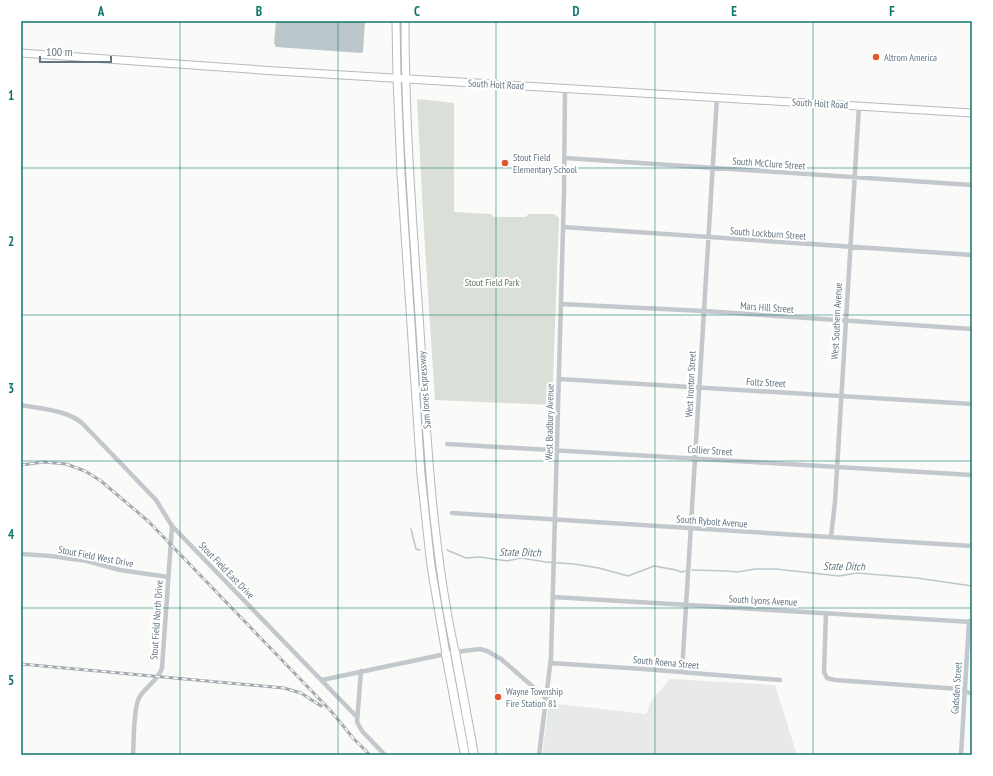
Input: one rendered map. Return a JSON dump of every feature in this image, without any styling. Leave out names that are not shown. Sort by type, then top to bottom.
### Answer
[{"type":"highway","name":"Sam Jones Expressway","points":[[455,652],[474,755]]},
{"type":"highway","name":"Sam Jones Expressway","points":[[446,654],[465,755]]},
{"type":"main road","name":"Sam Jones Expressway","points":[[396,21],[401,174],[421,475],[431,566],[446,654]]},
{"type":"main road","name":"Sam Jones Expressway","points":[[405,21],[408,149],[430,478],[442,579],[455,652]]},
{"type":"main road","name":"South Holt Road","points":[[21,53],[406,79],[972,113]]},
{"type":"street","name":"West Bradbury Avenue","points":[[539,755],[547,700],[553,597],[565,158],[565,88]]},
{"type":"street","name":"West Ironton Street","points":[[682,672],[717,97]]},
{"type":"street","name":"West Southern Avenue","points":[[831,537],[837,468],[858,106]]},
{"type":"street","name":"South McClure Street","points":[[565,158],[972,186]]},
{"type":"street","name":"South Lockburn Street","points":[[563,227],[972,255]]},
{"type":"street","name":"Mars Hill Street","points":[[561,304],[704,311],[845,322],[972,329]]},
{"type":"street","name":"Foltz Street","points":[[559,379],[972,404]]},
{"type":"street","name":"Stout Field East Drive","points":[[21,405],[63,413],[80,422],[156,500],[172,526],[357,717]]},
{"type":"street","name":"Collier Street","points":[[447,444],[972,475]]},
{"type":"street","name":"South Rybolt Avenue","points":[[452,513],[972,546]]},
{"type":"street","name":"Stout Field North Drive","points":[[133,755],[137,704],[158,676],[162,668],[172,526]]},
{"type":"street","name":"Stout Field West Drive","points":[[21,554],[87,561],[120,570],[168,577]]},
{"type":"street","name":"South Lyons Avenue","points":[[553,597],[970,622]]},
{"type":"street","points":[[826,613],[824,666],[826,677],[835,680],[965,690],[972,694]]},
{"type":"street","name":"Gadsden Street","points":[[961,755],[970,622]]},
{"type":"street","points":[[322,680],[455,652],[477,649],[487,651],[508,664],[547,700]]},
{"type":"street","name":"South Roena Street","points":[[550,663],[780,680]]},
{"type":"street","points":[[361,671],[357,722],[360,729],[385,755]]},
{"type":"shaded area","points":[[276,21],[365,21],[363,52],[276,47],[274,43]]},
{"type":"shaded area","points":[[670,679],[775,685],[797,755],[542,755],[549,703],[646,714],[652,700]]},
{"type":"green space","name":"Stout Field Park","points":[[417,99],[454,103],[454,212],[491,214],[494,217],[525,217],[529,214],[554,214],[559,218],[552,405],[435,400]]},
{"type":"waterway","name":"State Ditch","points":[[411,529],[416,549],[420,550]]},
{"type":"waterway","name":"State Ditch","points":[[447,550],[466,558],[480,557],[507,561],[521,558],[599,568],[628,576],[654,566],[681,572],[685,571]]},
{"type":"waterway","name":"State Ditch","points":[[692,570],[737,572],[755,569],[776,569],[839,576],[857,573],[917,578],[972,586]]},
{"type":"railway","points":[[21,465],[44,462],[66,464],[85,471],[101,481],[148,521],[330,710],[354,739]]},
{"type":"railway","points":[[21,664],[284,688],[301,693],[321,706]]},
{"type":"railway","points":[[351,736],[370,755]]},
{"type":"place","name":"Altrom America","points":[[876,57]]},
{"type":"place","name":"Stout Field Elementary School","points":[[505,163]]},
{"type":"place","name":"Wayne Township Fire Station 81","points":[[498,697]]}]
